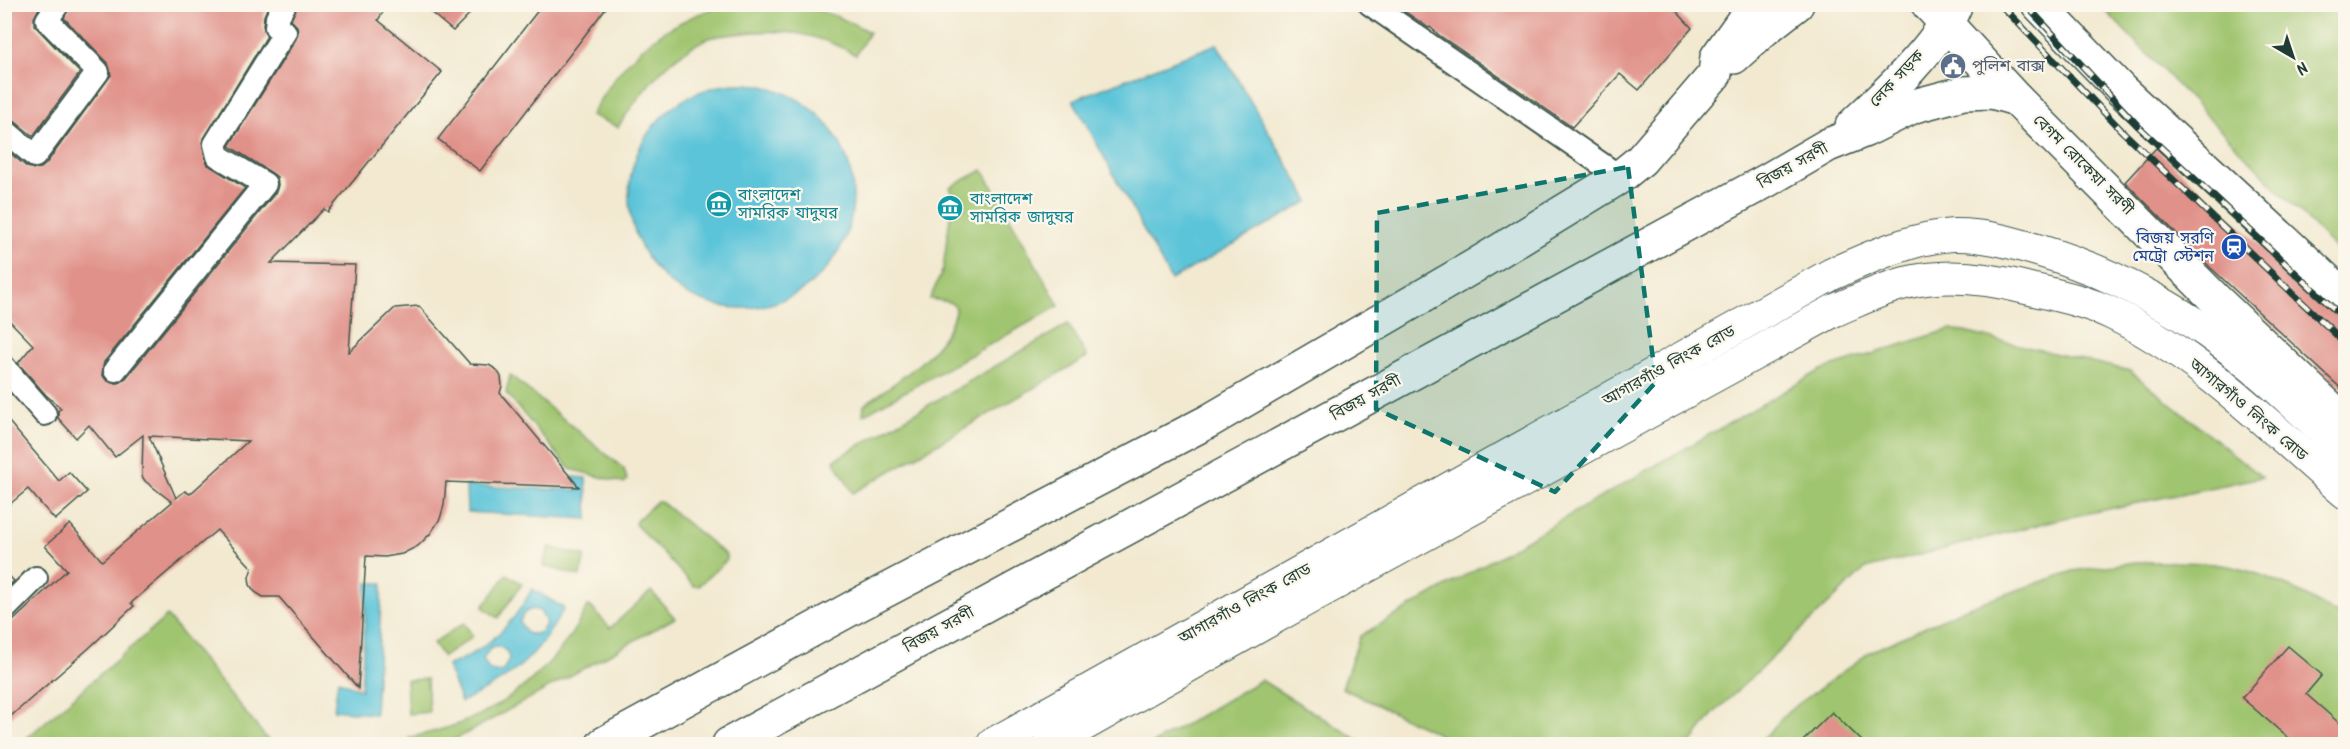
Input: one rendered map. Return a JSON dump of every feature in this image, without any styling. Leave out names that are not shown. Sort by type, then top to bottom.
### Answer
[{"type":"main road","points":[[1715,74],[1717,57],[1755,4]]},
{"type":"main road","points":[[603,744],[856,606],[1209,421],[1476,265],[1620,177],[1641,160],[1715,74],[1797,4]]},
{"type":"main road","points":[[2038,4],[2121,90],[2346,298]]},
{"type":"main road","name":"বেগম রোকেয়া সরণী","points":[[1943,11],[2016,99],[2215,299],[2346,423]]},
{"type":"main road","name":"লেক সড়ক","points":[[1828,145],[1878,102],[1943,11]]},
{"type":"main road","name":"বিজয় সরণী","points":[[729,744],[1766,182],[1828,145],[1866,130],[1914,106],[1963,93],[1992,92],[2016,99]]},
{"type":"main road","name":"আগারগাঁও লিংক রোড","points":[[993,744],[1832,274],[1887,251],[1936,237],[1967,235],[2002,241],[2057,256],[2103,274],[2209,333],[2256,369],[2346,452]]},
{"type":"main road","points":[[1988,279],[2002,241]]},
{"type":"main road","name":"আগারগাঁও লিংক রোড","points":[[1050,744],[1302,602],[1833,311],[1906,282],[1948,278],[1988,279],[2078,300],[2112,313],[2157,338],[2215,378],[2346,493]]},
{"type":"street","points":[[4,130],[35,156],[98,72],[47,20],[58,4]]},
{"type":"street","points":[[115,370],[264,184],[218,156],[215,144],[285,32],[276,27],[277,18],[285,4]]},
{"type":"street","points":[[1370,4],[1620,177]]},
{"type":"street","points":[[4,367],[45,414]]},
{"type":"street","points":[[4,610],[36,578]]},
{"type":"highlighted area","points":[[1628,167],[1656,382],[1555,492],[1376,409],[1377,213]]},
{"type":"green space","points":[[728,4],[784,5],[816,10],[850,22],[869,32],[856,55],[827,41],[783,32],[752,32],[712,37],[694,45],[668,64],[646,88],[618,127],[591,115],[617,75],[647,44],[683,21]]},
{"type":"green space","points":[[2100,5],[2345,5],[2345,259]]},
{"type":"green space","points":[[983,170],[1059,306],[863,415],[864,405],[906,375],[932,352],[951,323],[956,307],[949,302],[930,299],[943,269],[953,195],[950,187]]},
{"type":"green space","points":[[1068,324],[1087,357],[853,493],[834,460]]},
{"type":"green space","points":[[1951,329],[2130,371],[2262,477],[2060,519],[1865,569],[1713,714],[1690,744],[1459,744],[1342,688],[1360,636],[1821,370]]},
{"type":"green space","points":[[510,375],[624,469],[627,480],[624,483],[570,469],[506,393]]},
{"type":"green space","points":[[657,501],[660,501],[726,555],[727,560],[698,586],[694,586],[635,524]]},
{"type":"green space","points":[[549,547],[585,556],[580,576],[543,566]]},
{"type":"green space","points":[[2136,562],[2204,563],[2250,571],[2299,592],[2345,619],[2345,744],[1758,744],[1789,711],[1870,652],[1968,607],[2073,571]]},
{"type":"green space","points":[[507,574],[522,584],[498,618],[483,607]]},
{"type":"green space","points":[[651,591],[675,618],[447,744],[410,744],[409,738],[466,721],[504,701],[521,689],[566,642],[587,606],[591,607],[610,628]]},
{"type":"green space","points":[[167,616],[271,744],[20,744]]},
{"type":"green space","points":[[464,623],[473,636],[443,657],[433,643]]},
{"type":"green space","points":[[427,679],[429,712],[408,714],[406,680]]},
{"type":"green space","points":[[1261,680],[1365,744],[1152,744]]},
{"type":"water","points":[[1217,44],[1309,201],[1171,280],[1073,100]]},
{"type":"water","points":[[741,84],[763,86],[794,97],[812,109],[828,125],[840,143],[848,164],[853,196],[851,218],[840,249],[828,267],[812,283],[794,295],[773,303],[741,308],[719,306],[688,295],[670,283],[654,267],[642,249],[634,228],[629,196],[631,174],[642,143],[654,125],[670,109],[688,97],[709,89]]},
{"type":"water","points":[[573,477],[586,478],[588,519],[467,512],[466,486],[581,490]]},
{"type":"water","points":[[367,583],[382,583],[375,714],[334,710],[338,680],[361,690]]},
{"type":"water","points":[[532,589],[564,608],[544,640],[522,665],[495,684],[461,702],[447,666],[474,653],[497,636],[516,615]],"holes":[[[533,609],[540,611],[546,623],[539,633],[533,634],[526,633],[520,622],[524,613]],[[496,646],[505,650],[509,659],[503,671],[496,672],[489,670],[483,659],[490,648]]]},
{"type":"building","points":[[4,4],[41,4],[34,18],[34,25],[80,73],[33,136],[13,120],[4,117]]},
{"type":"building","points":[[71,4],[269,4],[263,26],[267,36],[202,142],[207,164],[245,188],[104,362],[102,374],[112,383],[119,383],[126,378],[276,192],[277,177],[229,146],[296,39],[297,26],[291,20],[298,4],[388,4],[378,20],[442,72],[328,212],[324,209],[271,263],[355,265],[349,352],[395,308],[419,306],[470,364],[489,365],[497,370],[501,377],[500,393],[579,487],[446,482],[440,519],[418,546],[402,554],[385,557],[366,556],[358,688],[279,597],[263,597],[255,592],[250,585],[249,577],[252,568],[217,530],[131,603],[134,606],[4,722],[4,623],[14,620],[67,570],[45,546],[70,524],[102,561],[172,502],[145,481],[142,476],[143,435],[115,457],[89,425],[76,438],[58,418],[58,411],[61,408],[46,395],[18,363],[33,345],[4,315],[4,148],[27,167],[41,168],[111,75],[108,63],[64,18]],"holes":[[[149,436],[248,441],[190,494],[185,491],[176,498]]]},
{"type":"building","points":[[421,4],[479,4],[453,31]]},
{"type":"building","points":[[543,4],[609,4],[480,171],[438,139]]},
{"type":"building","points":[[1394,4],[1670,4],[1692,28],[1639,90],[1620,74],[1572,127]]},
{"type":"building","name":"বিজয় সরণি মেট্রো স্টেশন","points":[[2156,148],[2333,312],[2346,316],[2346,393],[2211,268],[2125,182]]},
{"type":"building","points":[[4,416],[59,481],[69,472],[87,492],[55,520],[28,489],[4,509]]},
{"type":"building","points":[[4,571],[14,581],[4,590]]},
{"type":"building","points":[[2288,646],[2322,675],[2306,694],[2346,729],[2346,744],[2295,744],[2242,698]]},
{"type":"building","points":[[1832,712],[1865,744],[1800,744]]},
{"type":"railway","points":[[2000,4],[2123,132],[2346,344]]},
{"type":"railway","points":[[2025,4],[2138,126],[2346,320]]},
{"type":"place","name":"পুলিশ বাক্স","points":[[1953,66]]},
{"type":"place","name":"বাংলাদেশ সামরিক যাদুঘর","points":[[719,204]]},
{"type":"place","name":"বাংলাদেশ সামরিক জাদুঘর","points":[[950,208]]},
{"type":"place","name":"বিজয় সরণি মেট্রো স্টেশন","points":[[2234,247]]}]
